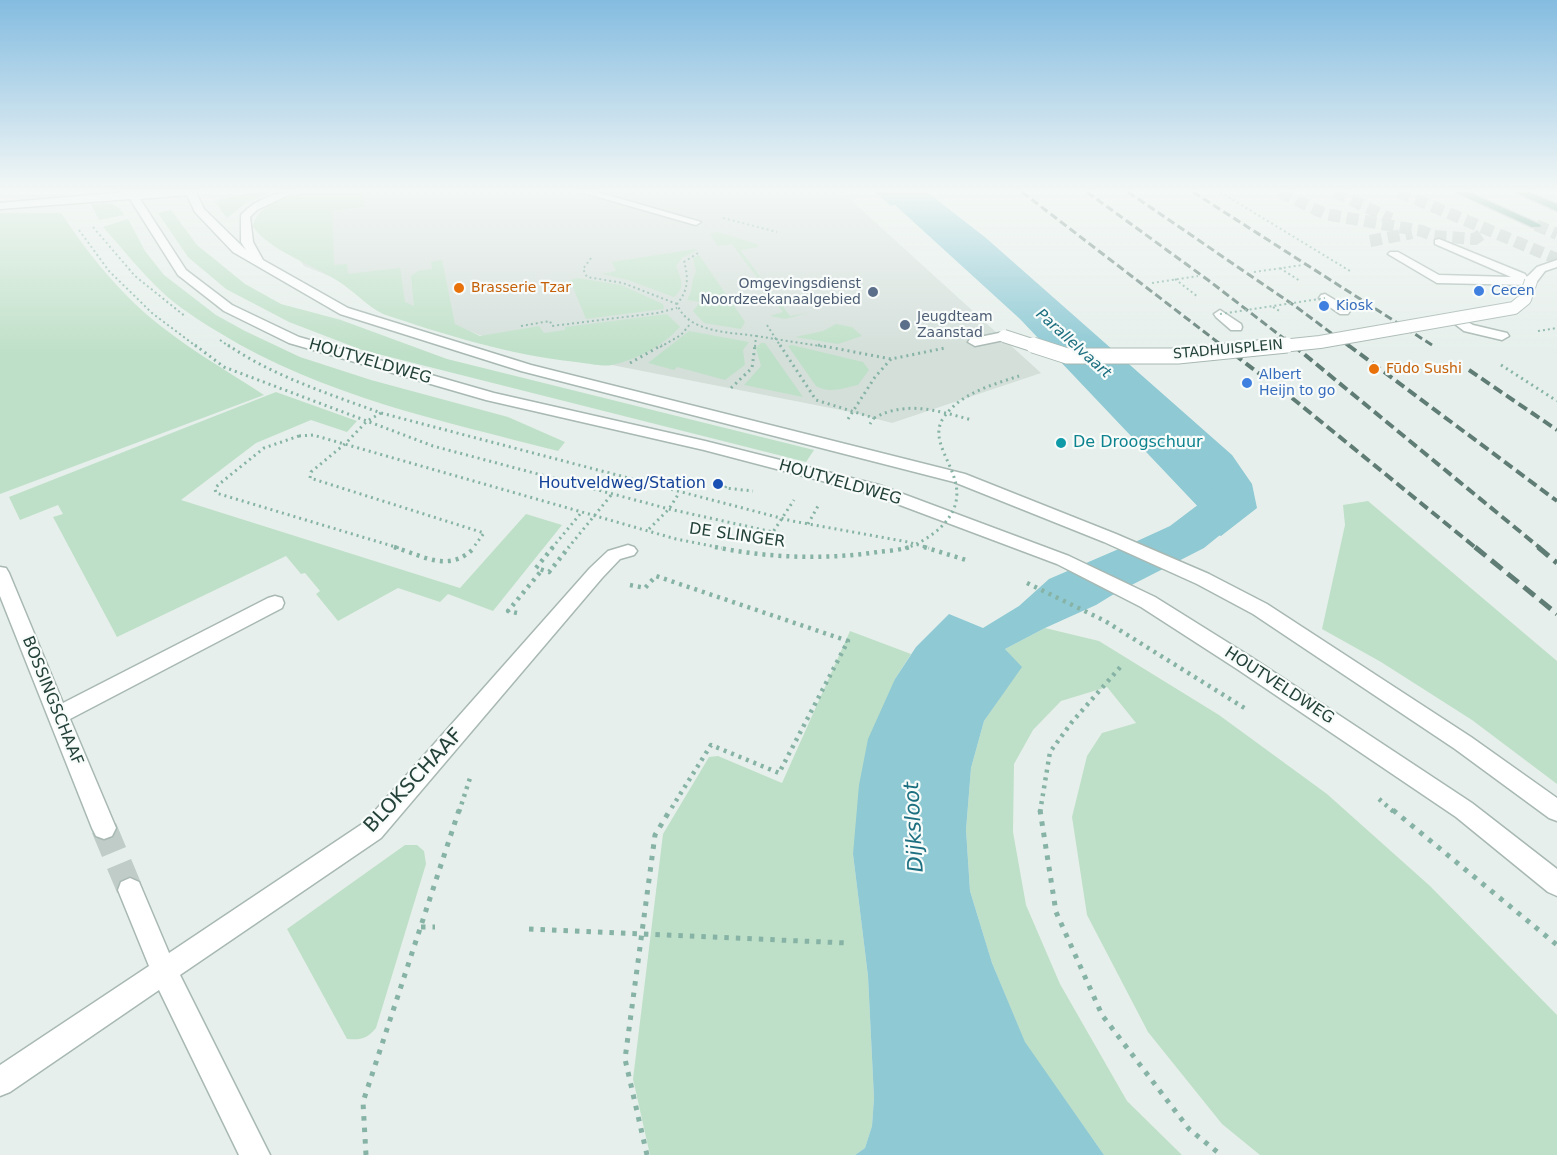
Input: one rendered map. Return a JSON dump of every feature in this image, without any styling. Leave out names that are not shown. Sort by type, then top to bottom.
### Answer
[{"type":"street","name":"HOUTVELDWEG","points":[[165,246],[182,272],[228,308],[294,340],[491,397],[705,446],[873,489],[1062,560],[1148,602],[1244,663],[1464,810],[1557,884]]},
{"type":"street","name":"HOUTVELDWEG","points":[[233,246],[260,264],[344,311],[526,368],[959,478],[1110,538],[1203,579],[1260,609],[1463,743],[1557,811]]},
{"type":"street","points":[[249,246],[260,264]]},
{"type":"street","points":[[1448,246],[1531,281]]},
{"type":"street","points":[[1394,254],[1437,279],[1531,281]]},
{"type":"street","name":"STADHUISPLEIN","points":[[975,342],[1005,336],[1066,356],[1178,356],[1320,342],[1514,308],[1525,299],[1531,281],[1541,270],[1557,263]]},
{"type":"street","points":[[1325,298],[1344,311]]},
{"type":"street","points":[[1220,315],[1236,327]]},
{"type":"street","points":[[1453,318],[1468,328],[1502,336]]},
{"type":"street","name":"BLOKSCHAAF","points":[[0,1082],[373,830],[596,573],[614,555],[627,551]]},
{"type":"street","name":"BOSSINGSCHAAF","points":[[0,573],[104,828]]},
{"type":"street","points":[[58,715],[275,603]]},
{"type":"street","points":[[130,890],[164,971],[255,1155]]},
{"type":"path","points":[[90,246],[109,271],[152,313],[224,367],[433,446],[669,509],[679,493]]},
{"type":"path","points":[[1309,246],[1350,271]]},
{"type":"path","points":[[521,326],[550,321],[552,326],[612,319],[677,306],[685,296],[689,275],[684,262],[698,253]]},
{"type":"path","points":[[591,258],[583,269],[587,277],[623,284],[677,306],[691,323],[891,359],[975,342]]},
{"type":"path","points":[[1254,272],[1304,265]]},
{"type":"path","points":[[1280,268],[1306,286]]},
{"type":"path","points":[[1152,284],[1198,276]]},
{"type":"path","points":[[1175,279],[1203,301]]},
{"type":"path","points":[[1220,315],[1325,298]]},
{"type":"path","points":[[625,367],[681,335],[691,323]]},
{"type":"path","points":[[729,392],[752,368],[756,336]]},
{"type":"path","points":[[1500,365],[1557,401]]},
{"type":"path","name":"DE SLINGER","points":[[381,413],[367,421],[346,443],[310,472],[310,478],[480,530],[484,533],[482,537],[462,560],[447,563],[216,493],[215,489],[218,485],[264,448],[300,436],[313,435],[581,513],[676,539],[745,553],[783,556],[851,556],[908,548],[936,532],[953,515],[956,506],[958,488],[938,435],[942,419],[957,402],[979,390],[1004,381]]},
{"type":"path","points":[[874,418],[886,410],[920,407],[972,420]]},
{"type":"path","points":[[499,444],[679,493],[792,521],[908,542],[974,562]]},
{"type":"path","points":[[581,513],[536,568],[549,572],[612,494]]},
{"type":"path","points":[[513,605],[542,570]]},
{"type":"path","points":[[596,573],[645,588],[656,576],[848,641],[779,773],[711,745],[656,835],[625,1059],[647,1155]]},
{"type":"path","points":[[1017,578],[1105,621],[1253,714]]},
{"type":"path","points":[[1122,665],[1072,722],[1050,752],[1040,812],[1056,912],[1102,1015],[1189,1129],[1221,1155]]},
{"type":"path","points":[[366,1155],[363,1102],[479,750],[456,737]]},
{"type":"path","points":[[1370,792],[1557,945]]},
{"type":"path","points":[[421,927],[435,927]]},
{"type":"path","points":[[529,929],[848,943]]},
{"type":"shaded area","points":[[289,246],[901,246],[1041,373],[892,423],[851,412],[500,343],[304,266]]},
{"type":"green space","points":[[0,246],[85,246],[122,291],[146,314],[189,346],[264,395],[0,494]]},
{"type":"green space","points":[[120,246],[142,246],[164,275],[216,315],[300,357],[371,380],[508,417],[565,442],[558,451],[427,417],[300,374],[259,355],[189,314],[138,267]]},
{"type":"green space","points":[[180,246],[198,246],[245,284],[281,304],[341,320],[447,359],[814,450],[806,462],[362,350],[289,322],[226,289],[188,257]]},
{"type":"green space","points":[[275,246],[333,246],[334,265],[347,264],[348,274],[400,268],[405,302],[414,306],[411,276],[418,271],[432,269],[431,262],[442,260],[455,324],[480,336],[539,326],[544,333],[565,330],[565,327],[667,314],[680,327],[649,351],[612,365],[551,359],[454,337],[383,314],[331,276]]},
{"type":"green space","points":[[733,246],[758,246],[740,250],[790,316],[808,313],[785,319],[770,316],[783,312]]},
{"type":"green space","points":[[696,249],[682,258],[676,266],[681,286],[674,297],[628,280],[602,274],[616,271],[612,262]]},
{"type":"green space","points":[[699,255],[745,322],[741,329],[704,323],[693,311],[700,302],[687,300],[696,271],[693,258]]},
{"type":"green space","points":[[578,278],[621,285],[663,304],[664,309],[586,319],[570,280]]},
{"type":"green space","points":[[836,324],[852,327],[862,336],[838,344],[795,337],[823,331]]},
{"type":"green space","points":[[689,331],[749,342],[743,350],[745,365],[725,380],[677,367],[674,370],[648,363]]},
{"type":"green space","points":[[761,343],[765,343],[803,397],[744,385],[761,366],[756,348]]},
{"type":"green space","points":[[792,345],[863,362],[869,370],[858,385],[826,390],[816,386],[788,346]]},
{"type":"green space","points":[[276,392],[357,421],[347,432],[311,420],[256,443],[181,500],[460,588],[526,514],[562,525],[493,611],[448,594],[440,602],[398,588],[338,621],[316,594],[320,591],[286,556],[117,637],[53,517],[63,514],[58,505],[20,520],[9,497]]},
{"type":"green space","points":[[1368,501],[1557,661],[1557,784],[1472,720],[1381,662],[1322,629],[1345,525],[1343,505]]},
{"type":"green space","points":[[1045,628],[1099,641],[1219,715],[1327,794],[1430,886],[1557,1015],[1557,1155],[1260,1155],[1222,1124],[1148,1032],[1087,915],[1072,817],[1087,756],[1102,733],[1136,723],[1107,687],[1061,701],[1033,730],[1014,764],[1013,832],[1026,905],[1060,984],[1127,1101],[1182,1155],[1104,1155],[1025,1043],[992,963],[970,891],[966,830],[971,768],[984,721],[1021,667],[1005,649]]},
{"type":"green space","points":[[850,631],[911,654],[895,679],[853,854],[868,976],[874,1098],[872,1126],[865,1148],[855,1155],[650,1155],[633,1079],[663,834],[709,757],[718,756],[782,783]]},
{"type":"green space","points":[[405,845],[417,845],[424,851],[426,864],[376,1028],[363,1038],[347,1039],[287,929]]},
{"type":"water","name":"Parallelvaart","points":[[940,246],[995,246],[1232,455],[1252,484],[1257,508],[1221,536],[1216,534],[1186,549],[1164,533],[1204,513],[1020,319]]},
{"type":"water","points":[[1135,542],[1168,561],[1096,605],[1005,649],[1022,667],[984,721],[971,768],[966,830],[970,891],[992,963],[1025,1042],[1104,1155],[855,1155],[865,1148],[872,1126],[874,1098],[868,976],[853,854],[859,785],[868,739],[895,679],[916,647],[949,614],[983,628],[1019,606],[1049,579]]},
{"type":"waterway","name":"Dijksloot","points":[[1094,582],[1187,537],[1225,507],[1226,499]]},
{"type":"tunnel","points":[[1526,246],[1557,259]]},
{"type":"tunnel","points":[[104,828],[130,890]]},
{"type":"railway","points":[[1092,246],[1224,347]]},
{"type":"railway","points":[[1161,246],[1295,347]]},
{"type":"railway","points":[[1207,246],[1350,347]]},
{"type":"railway","points":[[1277,246],[1432,345]]},
{"type":"railway","points":[[1222,345],[1261,375]]},
{"type":"railway","points":[[1293,345],[1540,548]]},
{"type":"railway","points":[[1348,345],[1557,501]]},
{"type":"railway","points":[[1469,370],[1557,430]]},
{"type":"railway","points":[[1292,398],[1476,548]]},
{"type":"railway","points":[[1475,547],[1557,614]]},
{"type":"railway","points":[[1538,547],[1557,563]]},
{"type":"place","name":"Brasserie Tzar","points":[[459,288]]},
{"type":"place","name":"Cecen","points":[[1479,291]]},
{"type":"place","name":"Omgevingsdienst Noordzeekanaalgebied","points":[[873,292]]},
{"type":"place","name":"Kiosk","points":[[1324,306]]},
{"type":"place","name":"Jeugdteam Zaanstad","points":[[905,325]]},
{"type":"place","name":"Fūdo Sushi","points":[[1374,369]]},
{"type":"place","name":"Albert Heijn to go","points":[[1247,383]]},
{"type":"place","name":"De Droogschuur","points":[[1061,443]]},
{"type":"place","name":"Houtveldweg/Station","points":[[718,484]]}]
